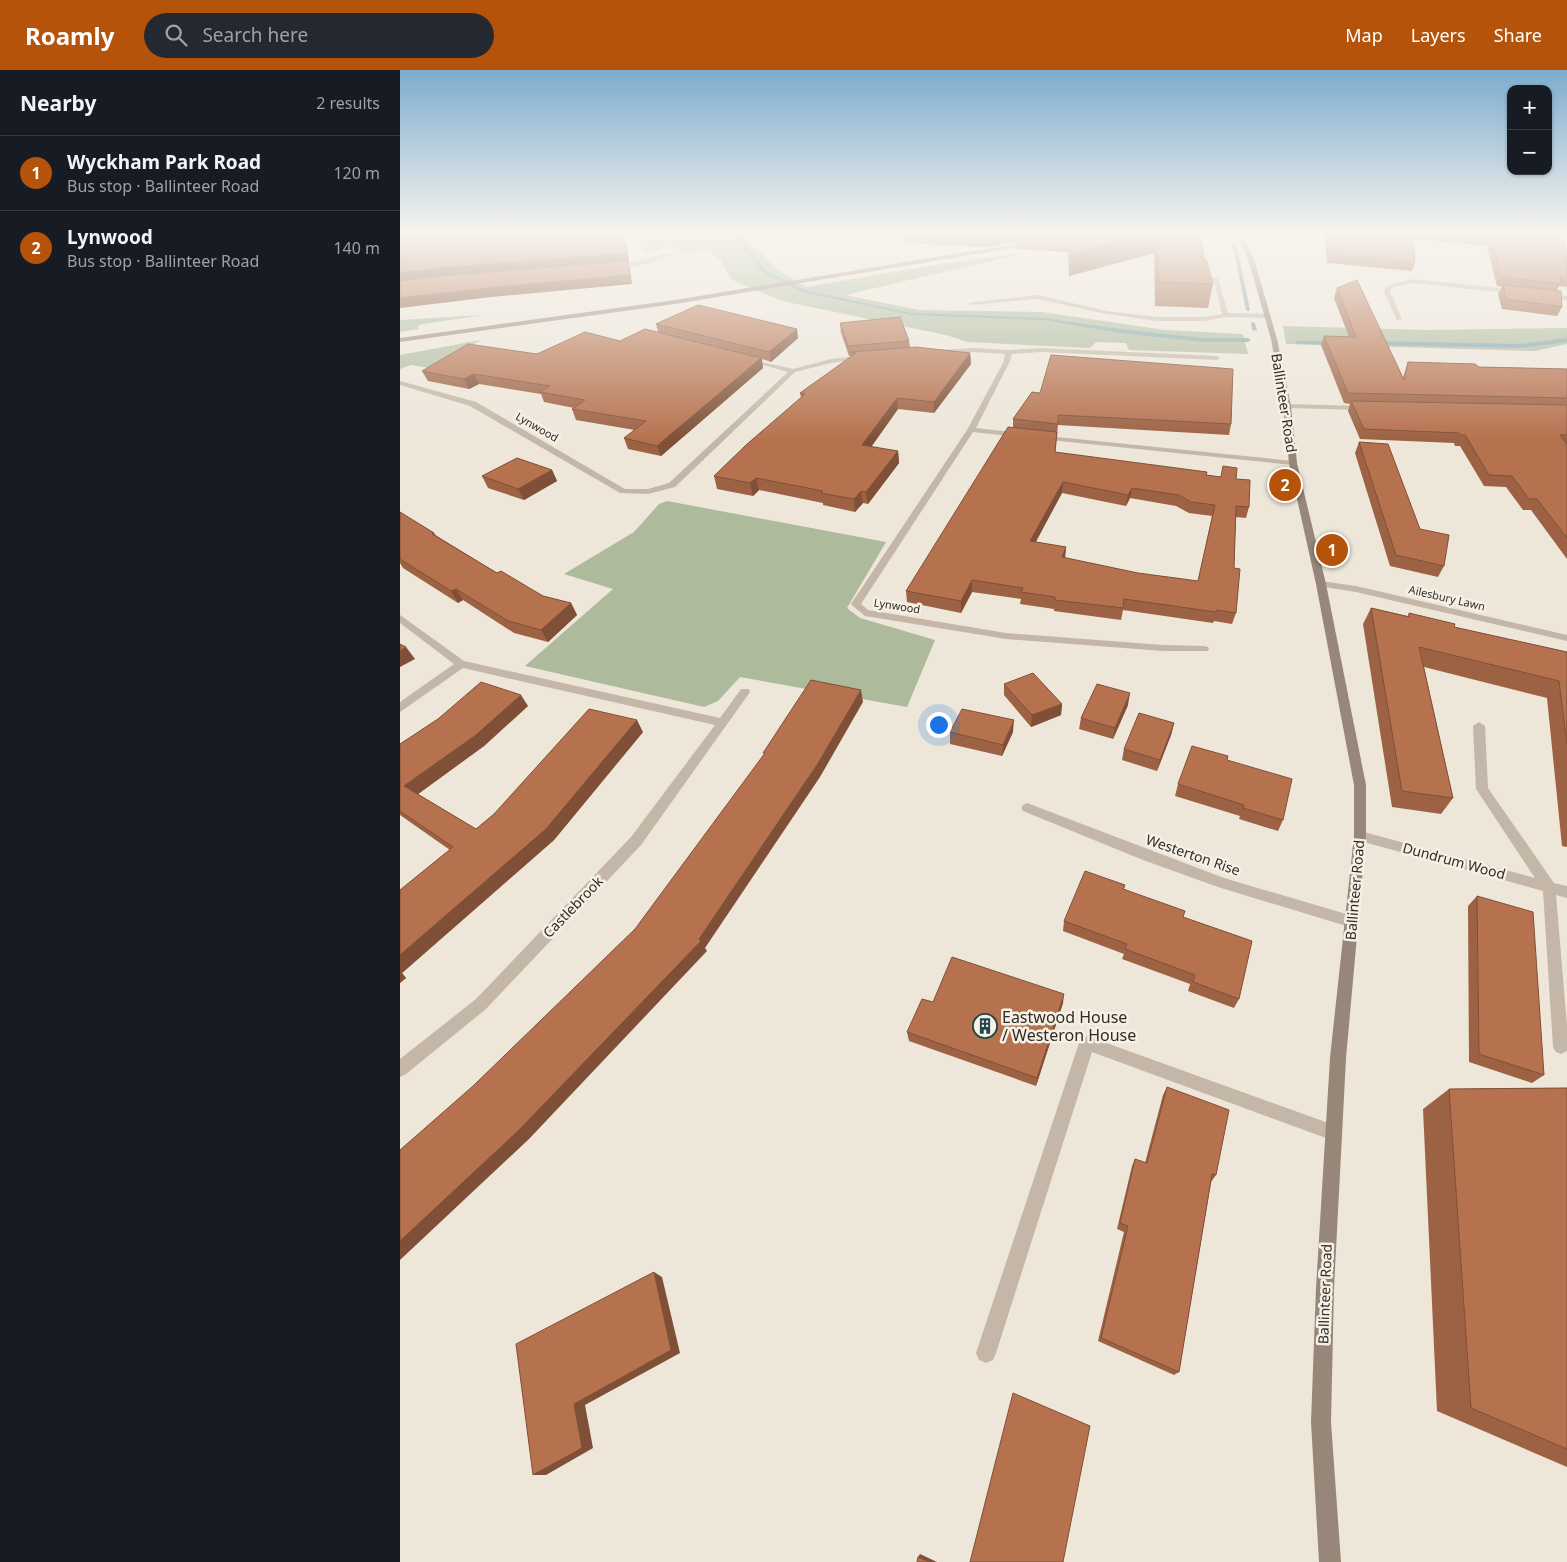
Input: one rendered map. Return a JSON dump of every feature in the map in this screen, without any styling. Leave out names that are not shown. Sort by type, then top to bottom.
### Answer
[{"type":"street","points":[[400,341],[679,301]]},
{"type":"street","points":[[971,303],[996,301]]},
{"type":"street","points":[[1052,301],[1130,316],[1164,320],[1201,319],[1225,315],[1268,316]]},
{"type":"street","points":[[1221,301],[1225,315]]},
{"type":"street","name":"Ballinteer Road","points":[[1263,301],[1275,341],[1287,406],[1293,463],[1321,584],[1360,786],[1360,836],[1353,922],[1338,1058],[1324,1288],[1321,1422],[1330,1562]]},
{"type":"street","points":[[1391,301],[1399,319]]},
{"type":"street","points":[[400,348],[470,330]]},
{"type":"street","points":[[928,353],[974,350],[1010,352],[1041,350],[1217,358]]},
{"type":"street","name":"Lynwood","points":[[1010,352],[971,430],[856,604],[865,613],[1006,636],[1163,648],[1204,649]]},
{"type":"street","points":[[736,357],[793,370],[831,361],[873,356]]},
{"type":"street","name":"Lynwood","points":[[400,383],[473,404],[623,491],[634,493],[662,489],[672,485],[793,370]]},
{"type":"street","points":[[1287,406],[1374,408]]},
{"type":"street","points":[[971,430],[1293,463]]},
{"type":"street","name":"Ailesbury Lawn","points":[[1321,584],[1356,590],[1567,638]]},
{"type":"street","points":[[400,618],[461,664],[723,723]]},
{"type":"street","points":[[400,708],[461,664]]},
{"type":"street","name":"Castlebrook","points":[[400,1069],[481,1004],[636,841],[745,692]]},
{"type":"street","points":[[1479,726],[1482,789],[1548,887],[1561,1047]]},
{"type":"street","name":"Westerton Rise","points":[[1027,808],[1148,856],[1223,883],[1353,922]]},
{"type":"street","name":"Dundrum Wood","points":[[1360,836],[1567,892]]},
{"type":"street","points":[[986,1353],[1087,1043],[1334,1133]]},
{"type":"green space","points":[[782,301],[873,301],[919,310],[1042,312],[1165,330],[1243,334],[1248,354],[1129,350],[1126,343],[1096,342],[1090,348],[967,342],[946,335]]},
{"type":"green space","points":[[483,315],[418,325],[418,329],[400,332],[400,320]]},
{"type":"green space","points":[[1283,326],[1427,330],[1567,328],[1567,344],[1535,351],[1286,344]]},
{"type":"green space","points":[[481,340],[429,368],[411,365],[400,369],[400,355]]},
{"type":"green space","points":[[667,501],[886,542],[847,608],[860,618],[935,640],[907,707],[740,677],[718,701],[704,707],[525,666],[613,589],[564,574],[634,532],[659,504]]},
{"type":"building","points":[[1342,301],[1367,301],[1404,380],[1408,362],[1475,364],[1479,367],[1567,369],[1567,398],[1348,393],[1324,336],[1356,337]]},
{"type":"building","points":[[1517,301],[1562,301],[1562,307]]},
{"type":"building","points":[[698,305],[797,329],[769,352],[656,324]]},
{"type":"building","points":[[900,317],[909,341],[848,346],[840,323]]},
{"type":"building","points":[[645,329],[761,358],[657,446],[624,438],[646,421],[572,409],[585,400],[540,392],[550,386],[474,374],[464,379],[422,371],[468,344],[537,354],[585,332],[620,341]]},
{"type":"building","points":[[916,347],[970,353],[934,402],[897,398],[862,445],[898,451],[866,492],[861,491],[854,499],[756,478],[750,483],[714,476],[746,445],[805,394],[800,393],[856,353],[851,352]]},
{"type":"building","points":[[1051,355],[1233,369],[1231,424],[1058,415],[1058,424],[1013,419],[1032,392],[1040,393]]},
{"type":"building","points":[[1351,401],[1567,405],[1567,435],[1560,435],[1567,444],[1567,538],[1537,499],[1529,499],[1512,476],[1489,475],[1465,435],[1460,435],[1459,433],[1364,429]]},
{"type":"building","points":[[1008,427],[1057,432],[1055,452],[1207,472],[1206,475],[1221,477],[1223,466],[1237,468],[1236,479],[1250,480],[1249,507],[1236,506],[1234,568],[1240,569],[1236,613],[1124,599],[1123,608],[1055,600],[1055,597],[1021,592],[1023,588],[972,580],[961,601],[906,591]],"holes":[[[1063,482],[1128,495],[1132,488],[1179,495],[1191,502],[1215,505],[1198,581],[1138,573],[1062,557],[1066,547],[1030,541]]]},
{"type":"building","points":[[1359,442],[1388,444],[1420,529],[1449,535],[1444,566],[1396,555]]},
{"type":"building","points":[[517,458],[552,470],[518,489],[482,476]]},
{"type":"building","points":[[400,512],[434,533],[432,534],[497,573],[501,571],[543,596],[571,603],[541,630],[508,621],[456,589],[451,591],[400,559]]},
{"type":"building","points":[[1371,608],[1409,617],[1409,613],[1455,624],[1454,627],[1567,652],[1567,744],[1559,681],[1419,647],[1453,798],[1402,791]]},
{"type":"building","points":[[400,644],[406,647],[400,651]]},
{"type":"building","points":[[1033,673],[1062,704],[1032,715],[1004,684]]},
{"type":"building","points":[[811,680],[861,690],[817,765],[699,939],[701,941],[518,1131],[400,1241],[400,1150],[473,1086],[635,929],[765,753],[763,753]]},
{"type":"building","points":[[481,682],[521,695],[476,735],[404,786],[476,829],[494,814],[589,709],[637,720],[546,829],[400,955],[400,890],[453,847],[400,811],[400,744],[438,719]]},
{"type":"building","points":[[1097,684],[1130,693],[1115,728],[1081,718]]},
{"type":"building","points":[[962,709],[1014,720],[1003,745],[950,732]]},
{"type":"building","points":[[1139,713],[1174,723],[1160,760],[1124,749]]},
{"type":"building","points":[[1192,746],[1228,756],[1227,760],[1292,779],[1283,820],[1243,808],[1244,805],[1178,784]]},
{"type":"building","points":[[1085,871],[1125,885],[1123,889],[1185,911],[1183,917],[1252,941],[1239,999],[1193,982],[1195,975],[1125,949],[1127,944],[1064,921]]},
{"type":"building","points":[[1477,896],[1533,912],[1544,1075],[1479,1054]]},
{"type":"building","name":"Eastwood House / Westeron House","points":[[952,957],[1064,994],[1037,1078],[907,1032],[922,999],[933,1002]]},
{"type":"building","points":[[1167,1087],[1229,1110],[1216,1175],[1212,1174],[1179,1372],[1101,1338],[1128,1226],[1120,1223],[1135,1159],[1147,1163]]},
{"type":"building","points":[[1567,1088],[1567,1449],[1471,1408],[1449,1089]]},
{"type":"building","points":[[654,1272],[671,1350],[574,1404],[582,1448],[533,1475],[516,1344]]},
{"type":"building","points":[[1013,1393],[1090,1426],[1063,1562],[970,1562]]},
{"type":"building","points":[[918,1557],[929,1562],[917,1562]]},
{"type":"waterway","points":[[849,301],[911,314],[1044,319],[1120,331],[1204,340],[1248,340]]},
{"type":"waterway","points":[[1246,301],[1248,310]]},
{"type":"waterway","points":[[1253,323],[1255,330]]},
{"type":"waterway","points":[[1373,343],[1519,346],[1567,340]]},
{"type":"waterway","points":[[1297,342],[1334,343]]},
{"type":"place","name":"Lynwood","points":[[1285,485]]},
{"type":"place","name":"Wyckham Park Road","points":[[1332,550]]},
{"type":"place","name":"Eastwood House / Westeron House","points":[[985,1026]]}]
